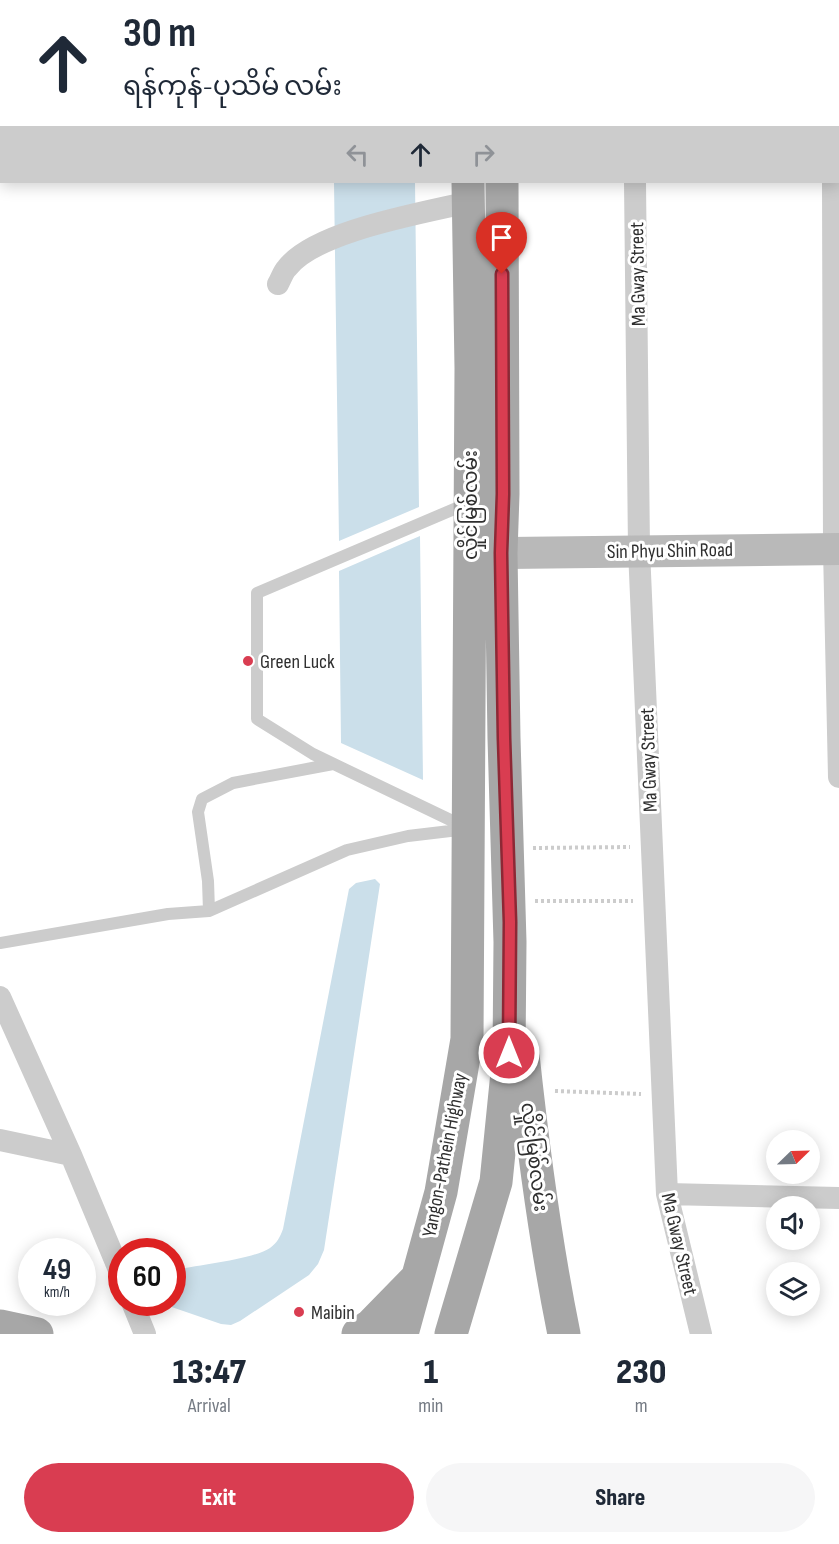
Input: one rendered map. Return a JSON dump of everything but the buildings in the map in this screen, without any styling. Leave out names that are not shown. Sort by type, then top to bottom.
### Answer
[{"type":"main road","name":"လှိုင်မြစ်လမ်း","points":[[502,183],[503,494],[501,553],[510,942],[537,1183],[551,1272],[564,1334]]},
{"type":"main road","name":"လှိုင်မြစ်လမ်း","points":[[469,192],[469,828]]},
{"type":"main road","name":"Yangon-Pathein Highway","points":[[402,1334],[441,1192],[467,1039],[469,828]]},
{"type":"main road","points":[[451,1334],[496,1182],[509,1053],[510,942]]},
{"type":"main road","points":[[358,1334],[371,1325],[417,1278]]},
{"type":"main road","points":[[0,1326],[37,1334]]},
{"type":"street","name":"Ma Gway Street","points":[[635,183],[639,550],[667,1194],[701,1334]]},
{"type":"street","points":[[833,183],[839,777]]},
{"type":"street","points":[[278,284],[286,268],[319,244],[354,231],[425,212],[469,192]]},
{"type":"street","name":"Sin Phyu Shin Road","points":[[501,553],[837,549]]},
{"type":"street","points":[[0,996],[108,1244]]},
{"type":"street","points":[[0,1140],[71,1155]]},
{"type":"street","points":[[667,1194],[839,1198]]},
{"type":"street","points":[[138,1316],[145,1334]]},
{"type":"lane","points":[[469,828],[333,764],[256,719],[257,593],[470,502]]},
{"type":"lane","points":[[209,910],[208,881],[198,812],[202,799],[233,783],[333,764]]},
{"type":"lane","points":[[0,942],[209,910],[347,850],[408,837],[469,828]]},
{"type":"path","points":[[508,848],[652,846]]},
{"type":"path","points":[[509,902],[654,900]]},
{"type":"path","points":[[527,1090],[662,1095]]},
{"type":"water","points":[[334,183],[415,183],[419,507],[339,541]]},
{"type":"water","points":[[420,536],[423,780],[341,743],[339,571]]},
{"type":"water","points":[[375,879],[380,884],[324,1250],[318,1264],[309,1275],[240,1321],[231,1325],[221,1324],[186,1312],[186,1268],[224,1262],[262,1252],[275,1244],[283,1229],[349,889],[356,883]]},
{"type":"place","name":"Green Luck","points":[[248,661]]},
{"type":"place","name":"Maibin","points":[[299,1312]]},
{"type":"route","points":[[502,274],[501,553],[510,922],[509,1053]]}]
